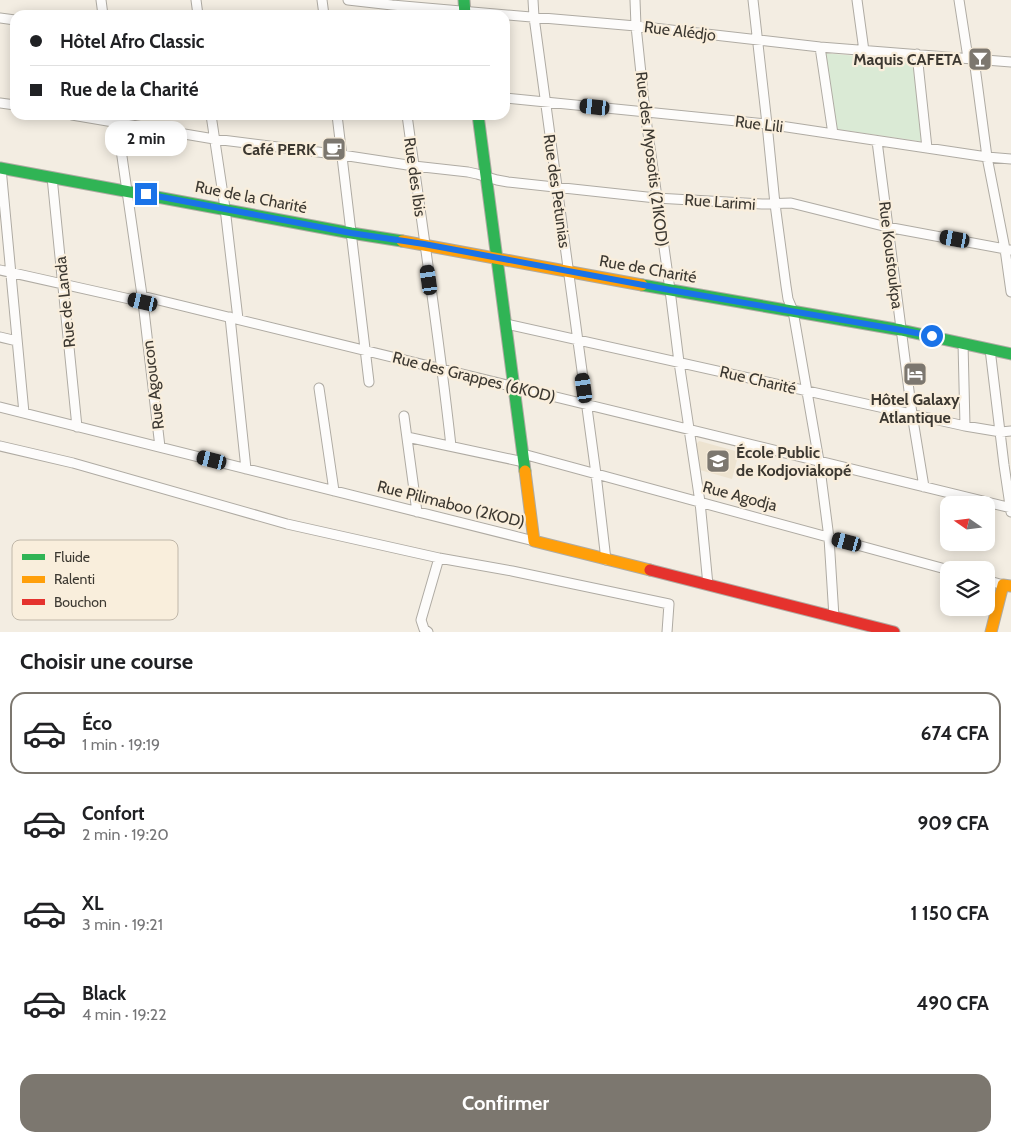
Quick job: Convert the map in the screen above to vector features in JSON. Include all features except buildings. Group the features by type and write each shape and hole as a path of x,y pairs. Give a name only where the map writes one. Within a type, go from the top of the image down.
{"street":[{"name":"Rue Alédjo","path":"348,0 465,9"},
{"name":"Rue des Petunias","path":"533,0 606,560"},
{"name":"Rue des Myosotis (21KOD)","path":"635,0 645,112 700,502 708,585"},
{"path":"753,0 775,204 788,299 793,311 819,461 829,538 834,617"},
{"path":"857,0 864,51"},
{"path":"960,0 987,157 1008,250 1011,292"},
{"name":"Rue Alédjo","path":"510,14 636,26 820,47 1011,62"},
{"path":"820,47 834,134"},
{"path":"917,54 927,148"},
{"name":"Rue Lili","path":"510,98 767,124 1011,159"},
{"name":"Rue Agoucon","path":"117,120 160,447"},
{"name":"Rue Larimi","path":"122,120 214,139 468,172 497,180 656,198 791,204 887,227 1008,250"},
{"path":"212,120 225,208 246,469"},
{"path":"337,120 369,382"},
{"name":"Rue des Ibis","path":"408,120 443,369 451,446"},
{"path":"479,120 534,542"},
{"name":"Rue Koustoukpa","path":"877,141 912,414 924,487"},
{"path":"0,168 24,414"},
{"name":"Rue de la Charité","path":"0,168 225,208 351,233 497,257"},
{"name":"Rue de Landa","path":"52,177 77,427"},
{"name":"Rue de Charité","path":"497,257 670,290 901,330 1011,354"},
{"name":"Rue des Grappes (6KOD)","path":"0,270 234,318 1011,508"},
{"name":"Rue Charité","path":"506,324 965,426 1000,432 1011,431"},
{"path":"0,337 17,341"},
{"path":"963,343 965,426"},
{"path":"990,349 1011,512"},
{"path":"319,388 334,491"},
{"name":"Rue Pilimaboo (2KOD)","path":"0,407 894,632"},
{"path":"404,416 417,512"},
{"name":"Rue Agodja","path":"407,437 523,458 596,474 940,568"},
{"path":"0,446 73,463 288,524 440,558 669,604 667,632"},
{"path":"428,632 424,629 421,620 440,558"},
{"path":"991,632 1007,585"}],"shaded area":[{"name":"École Public de Kodjoviakopé","path":"699,441 739,452 732,479 700,470 696,445"}],"green space":[{"path":"823,53 915,61 925,142 836,129"}],"traffic: fast":[{"path":"464,0 465,10"},
{"path":"479,120 525,471"},
{"path":"0,168 402,241"},
{"path":"642,285 901,330 1011,354"}],"traffic: slow":[{"path":"402,241 642,285"},
{"path":"525,471 534,541 650,570"},
{"path":"991,632 1003,585 1011,586"}],"traffic: jam":[{"path":"650,570 894,632"}],"place":[{"name":"Maquis CAFETA","path":"980,59"},
{"name":"Café PERK","path":"334,149"},
{"name":"Hôtel Galaxy Atlantique","path":"915,374"},
{"name":"École Public de Kodjoviakopé","path":"718,461"}],"route":[{"path":"146,194 351,233 424,244 932,336"}]}
